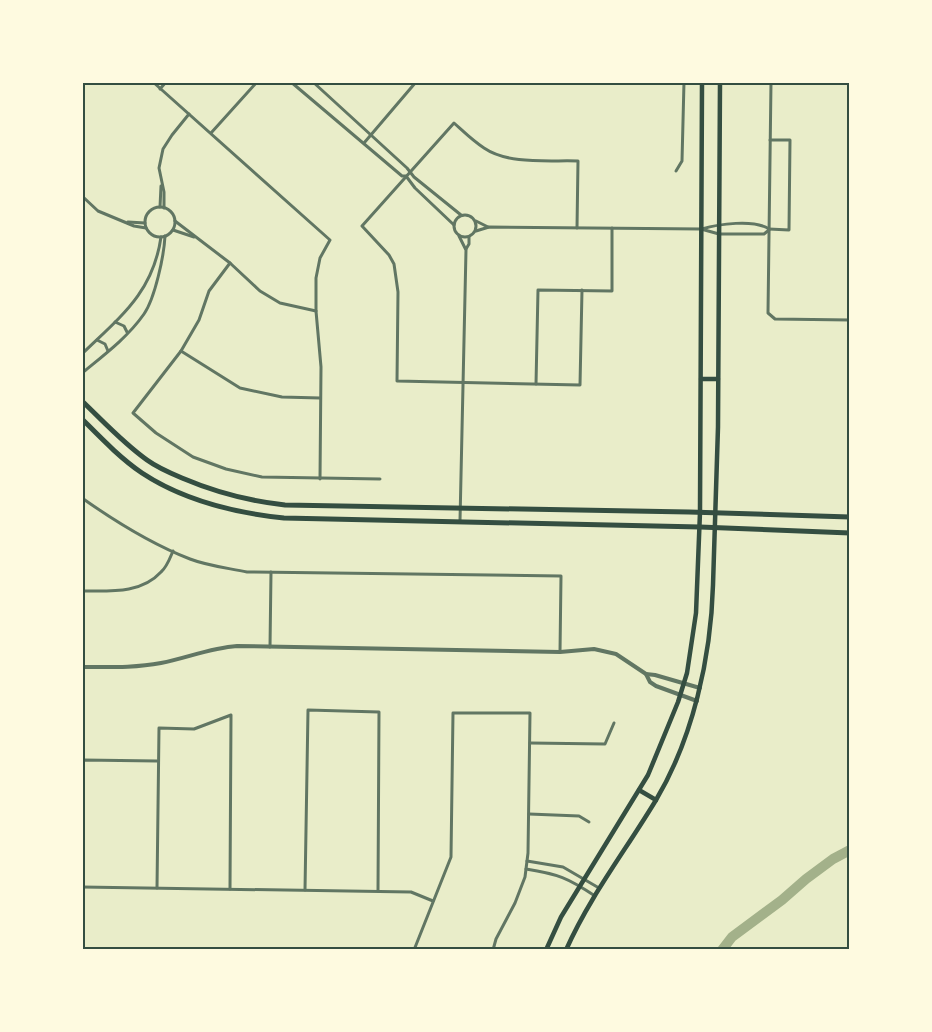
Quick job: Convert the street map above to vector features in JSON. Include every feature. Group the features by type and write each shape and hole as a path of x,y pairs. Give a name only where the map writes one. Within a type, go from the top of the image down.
{"main road":[{"path":"546,950 561,918 648,775 684,684 696,613 700,526 702,82"},
{"path":"566,950 583,916 666,781 697,701 700,688 713,610 718,379 720,82"},
{"path":"701,379 718,379"},
{"path":"82,401 148,461 163,470 206,488 259,502 285,505 700,512 850,517"},
{"path":"82,419 105,442 141,472 157,482 202,501 257,515 284,518 700,526 850,533"},
{"path":"638,790 656,800"}],"street":[{"path":"153,82 330,240 320,258 316,278 316,311 321,367 320,479"},
{"path":"160,89 166,82"},
{"path":"211,133 257,82"},
{"path":"291,82 402,176 406,176 415,188 454,225 466,250"},
{"path":"313,82 371,134 409,172 460,215 468,216 489,227"},
{"path":"364,143 416,82"},
{"path":"676,171 682,161 684,82"},
{"path":"770,82 768,313 775,319 850,320"},
{"path":"162,207 162,182 159,168 164,149 172,135 189,114"},
{"path":"577,228 578,161 517,159 499,156 483,148 454,123 362,226 394,264 398,292 397,381 580,385 582,290"},
{"path":"701,229 719,224 762,225 769,229 789,230 790,140 770,140"},
{"path":"82,196 98,211 122,221 145,225"},
{"path":"162,207 172,212 175,221 173,230 166,236 161,237 152,235 145,225 145,218 151,210 162,207"},
{"path":"454,225 454,222 460,215"},
{"path":"175,221 230,263 260,291 280,304 316,311"},
{"path":"476,221 476,231"},
{"path":"460,522 466,250 470,237 476,231 489,227 612,228 701,229 719,234 764,234 769,229"},
{"path":"536,384 538,290 612,291 612,228"},
{"path":"173,230 197,238"},
{"path":"82,373 108,352 144,313 156,283 166,236"},
{"path":"459,236 470,237"},
{"path":"82,354 136,301 149,279 156,261 161,237"},
{"path":"230,263 209,292 199,320 181,351 133,413 156,433 193,457 226,469 262,477 380,479"},
{"path":"115,322 124,326 127,332"},
{"path":"97,340 105,344 108,352"},
{"path":"181,351 240,388 282,397 320,398"},
{"path":"82,498 114,521 173,551 191,559 218,567 247,572 561,576 560,652"},
{"path":"82,591 121,591 137,588 151,581 163,571 173,551"},
{"path":"270,647 271,572"},
{"path":"82,667 126,667 159,663 216,648 270,647 560,652 594,649 616,654 646,674 700,688"},
{"path":"646,674 650,682 656,686 697,701"},
{"path":"305,890 308,710 379,712 378,892"},
{"path":"414,950 451,857 453,713 530,713 527,861 525,876 515,903 496,939 493,950"},
{"path":"156,888 159,728 194,729 231,715 230,889"},
{"path":"530,743 605,744 614,723"},
{"path":"82,788 83,760 157,761"},
{"path":"528,814 579,816 589,822"},
{"path":"527,861 563,867 600,888"},
{"path":"526,869 556,874 595,896"},
{"path":"82,887 411,892 432,901"}],"waterway":[{"path":"722,950 732,937 782,900 806,879 833,859 850,850"}]}
